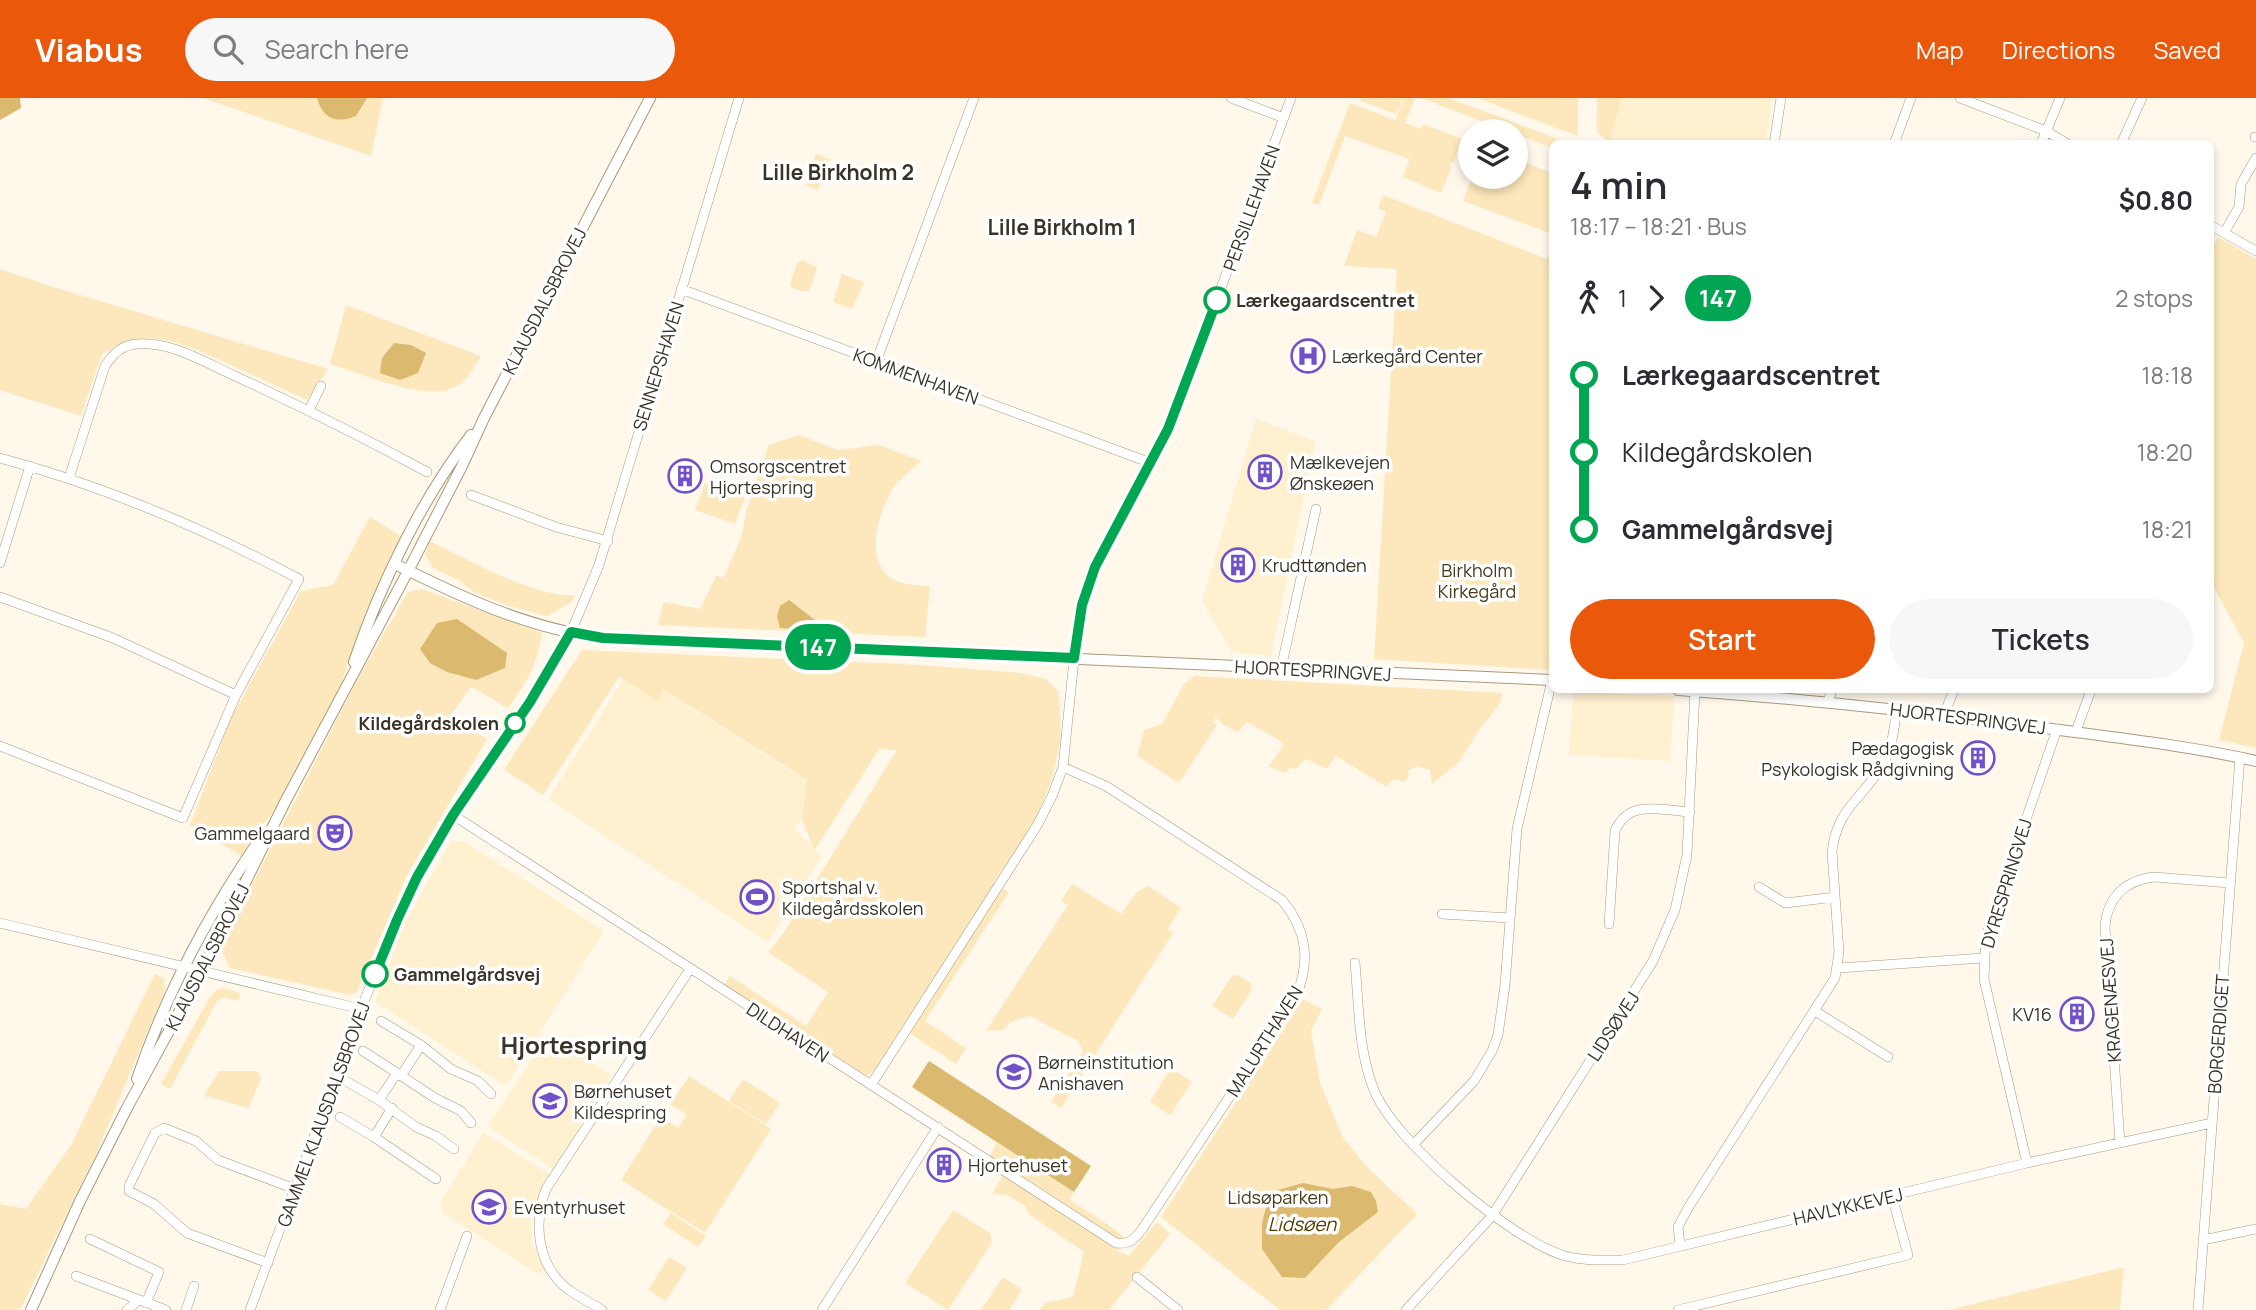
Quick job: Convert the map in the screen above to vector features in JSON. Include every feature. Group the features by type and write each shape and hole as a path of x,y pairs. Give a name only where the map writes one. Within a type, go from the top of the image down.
{"street":[{"name":"KLAUSDALSBROVEJ","path":"604,185 641,98"},
{"name":"KLAUSDALSBROVEJ","path":"33,1310 80,1201 127,1108 201,972 284,804 408,571 650,98"},
{"name":"SENNEPSHAVEN","path":"571,632 608,541 739,98"},
{"path":"876,362 974,98"},
{"path":"1231,98 1284,118"},
{"name":"PERSILLEHAVEN","path":"1074,658 1085,596 1104,545 1152,463 1180,402 1292,98"},
{"path":"1775,140 1781,98"},
{"path":"1895,140 1911,98"},
{"path":"1960,98 2046,131 2061,140"},
{"path":"2043,140 2060,98"},
{"path":"2123,140 2142,98"},
{"path":"2224,233 2239,207 2241,184 2256,158"},
{"path":"2214,227 2256,251"},
{"name":"KOMMENHAVEN","path":"681,289 1152,463"},
{"path":"69,478 105,366 116,350 132,345 163,345 309,410 427,472"},
{"path":"309,410 321,386"},
{"name":"KLAUSDALSBROVEJ","path":"346,685 367,624 395,564 445,469 484,418"},
{"path":"0,458 129,498 299,579 236,695 183,818 0,746"},
{"path":"0,563 30,466"},
{"path":"471,495 556,527 608,541"},
{"path":"1281,669 1316,509"},
{"name":"HJORTESPRINGVEJ","path":"395,564 489,608 545,627 603,638 1549,680"},
{"path":"0,597 113,638 236,695"},
{"name":"GAMMEL KLAUSDALSBROVEJ","path":"250,1310 361,1009 417,877 453,815 530,702 571,632"},
{"path":"871,1085 1048,805 1063,767 1074,658"},
{"path":"1413,1145 1474,1081 1492,1051 1501,1017 1517,829 1549,693"},
{"name":"LIDSØVEJ","path":"1406,1310 1492,1216 1653,961 1675,910 1687,855 1695,693"},
{"name":"HJORTESPRINGVEJ","path":"1731,693 1897,708 2076,731 2256,761"},
{"path":"1828,701 1831,693"},
{"path":"1944,714 1953,693"},
{"path":"2076,731 2090,693"},
{"path":"1681,1245 1678,1227 1688,1208 1831,987 1839,968 1832,852 1837,827 1850,805 1877,776 1886,760 1897,708"},
{"name":"DYRESPRINGVEJ","path":"2027,1163 1984,979 1983,958 1986,936 2057,729"},
{"name":"BORGERDIGET","path":"2197,1310 2240,757"},
{"name":"MALURTHAVEN","path":"1063,767 1106,786 1282,900 1299,925 1306,953 1302,983 1296,996 1143,1228 1133,1240 1125,1244"},
{"name":"KLAUSDALSBROVEJ","path":"127,1108 146,1053 183,967 238,871 284,804"},
{"path":"1609,924 1615,831 1618,822 1624,815 1642,808 1690,812"},
{"name":"DILDHAVEN","path":"453,815 1116,1243 1125,1244"},
{"name":"KRAGENÆSVEJ","path":"2120,1143 2105,927 2109,905 2123,887 2143,878 2230,883"},
{"path":"1759,887 1785,902 1835,897"},
{"path":"1441,914 1510,918"},
{"path":"0,923 361,1009"},
{"path":"1839,968 1983,958"},
{"name":"HAVLYKKEVEJ","path":"1355,963 1368,1073 1384,1109 1413,1145 1492,1216 1545,1248 1565,1256 1595,1261 1623,1260 2027,1163 2212,1123"},
{"path":"602,1310 568,1289 556,1277 540,1243 539,1206 546,1189 690,969"},
{"path":"1815,1011 1888,1057"},
{"path":"381,1021 421,1045 451,1069 478,1082 491,1094"},
{"path":"379,1100 421,1045"},
{"path":"363,1051 435,1098 461,1111 471,1123"},
{"path":"337,1076 454,1149"},
{"path":"374,1137 392,1108"},
{"path":"340,1116 436,1179"},
{"path":"821,1310 938,1127"},
{"path":"268,1263 187,1233 154,1205 132,1195 129,1186 155,1133 164,1128 197,1141 218,1160 295,1189"},
{"path":"1678,1310 1908,1255 1892,1196"},
{"path":"2203,1240 2256,1229"},
{"path":"440,1310 467,1236"},
{"path":"90,1239 159,1272 143,1301 127,1310"},
{"path":"76,1276 166,1310"},
{"path":"1137,1277 1175,1309"},
{"path":"186,1310 194,1286"}],"shaded area":[{"path":"1622,98 1772,98 1766,140 1609,140"},
{"path":"1256,419 1315,441 1271,656 1232,652 1202,601"},
{"path":"623,680 661,688 817,788 795,830 822,856 768,942 548,799"},
{"path":"1573,693 1674,696 1670,761 1569,755"},
{"path":"451,841 465,842 604,931 506,1086 375,1002 406,920"},
{"name":"Børnehuset Kildespring","path":"550,1033 611,1076 554,1169 487,1126"},
{"name":"Eventyrhuset","path":"484,1132 550,1175 530,1218 532,1244 548,1273 535,1272 443,1213 441,1201"}],"green space":[{"path":"203,98 383,98 371,156"},
{"path":"1361,98 1403,98 1396,114 1360,101"},
{"path":"1404,98 1415,98 1405,123 1421,129 1423,124 1458,137 1458,150 1454,162 1450,164 1451,169 1441,193 1403,177 1413,150 1409,159 1345,136 1319,205 1312,203 1350,103 1395,120"},
{"path":"1421,98 1449,98 1505,119 1476,119"},
{"path":"1477,98 1578,98 1578,136"},
{"path":"1597,98 1622,98 1610,140 1597,132"},
{"path":"1528,128 1560,140 1549,140 1549,147 1528,139"},
{"path":"816,154 830,159 818,190 805,185"},
{"path":"1528,164 1549,172 1549,233 1463,201 1468,189 1528,189"},
{"name":"Birkholm Kirkegård","path":"1383,195 1547,259 1549,253 1548,670 1374,659 1397,269 1344,266 1357,230 1376,237 1386,212 1378,208"},
{"path":"2218,237 2256,259 2256,748 2219,740 2244,643 2214,587 2214,244"},
{"path":"803,260 817,268 810,290 805,292 793,288 790,284 797,263"},
{"path":"0,269 328,369 307,400 175,342 152,338 127,341 102,354 81,416 0,390"},
{"path":"842,274 864,282 852,309 833,302"},
{"path":"346,305 481,356 461,383 444,391 394,385 330,364"},
{"path":"799,435 838,450 879,445 921,461 896,484 887,499 878,525 876,551 879,563 886,573 897,581 930,587 925,637 658,625 663,602 700,609 716,576 724,577 742,535 746,511 769,445"},
{"path":"705,483 745,497 735,524 695,510"},
{"path":"370,517 402,537 364,620 340,687 277,807 250,841 242,856 190,825 231,718 301,591 333,585"},
{"path":"430,541 521,584 559,594 575,595 572,602 547,616 505,605 474,592 458,580 433,568 425,554"},
{"path":"422,589 542,633 530,673 508,708 471,687 449,717 487,739 406,877 357,992 350,995 230,968 220,947 358,678 408,592"},
{"path":"582,650 920,665 1021,673 1046,679 1059,692 1061,738 1052,779 1034,824 993,883 1009,892 925,1021 966,1048 956,1064 902,1028 875,1070 867,1076 724,985 730,976 806,1026 828,992 768,952 783,934 897,750 879,749 814,851 802,819 807,780 663,689 658,701 619,677 543,795 504,770"},
{"path":"1195,676 1502,693 1501,702 1459,762 1432,784 1430,770 1417,766 1408,771 1409,777 1403,782 1394,779 1387,787 1336,756 1327,769 1306,759 1296,769 1291,768 1285,773 1269,766 1284,745 1279,740 1247,722 1238,732 1222,724 1215,716 1214,723 1217,725 1179,783 1137,756 1144,730 1162,724 1184,684"},
{"path":"1072,884 1121,914 1137,892 1148,886 1181,908 1168,929 1173,933 1061,1108 1051,1102 1083,1051 1078,1041 1030,1016 1012,1021 1003,1030 986,1031 1068,905 1061,901"},
{"path":"155,974 164,978 165,990 97,1152 20,1310 0,1310 0,1204 26,1209 71,1145"},
{"path":"1237,975 1251,983 1252,989 1233,1019 1212,1006 1232,976"},
{"path":"224,988 240,993 238,1001 224,997 217,1001 170,1089 161,1084 209,999 216,990"},
{"name":"Lidsøparken","path":"1303,999 1322,1009 1311,1031 1320,1083 1343,1138 1367,1167 1417,1214 1325,1310 1280,1310 1161,1217"},
{"path":"1171,1068 1192,1082 1170,1115 1150,1102"},
{"path":"219,1071 257,1071 261,1078 249,1108 204,1096"},
{"path":"689,1076 771,1129 705,1233 621,1180 661,1117 678,1128 687,1114 670,1105"},
{"path":"743,1079 780,1103 766,1124 729,1101"},
{"path":"997,1143 1074,1192 1069,1199 1126,1239 1117,1250 1129,1256 1157,1222 1170,1234 1109,1310 1040,1310 1045,1303 1073,1297 1084,1252 1030,1215 1024,1205 1007,1195 992,1194 1002,1177 985,1165"},
{"path":"953,1210 990,1233 992,1242 948,1310 905,1283"},
{"path":"671,1213 706,1236 698,1247 663,1224"},
{"path":"669,1257 687,1268 666,1301 648,1290"},
{"path":"2124,1267 2120,1310 1949,1310"},
{"path":"1003,1277 1022,1290 1009,1310 981,1310"}],"water":[{"path":"0,98 20,98 21,108 0,120"},
{"path":"317,98 367,98 356,116 342,120 327,115"},
{"path":"394,343 411,345 426,353 418,373 400,380 380,373 382,358"},
{"path":"789,600 815,620 815,630 780,628 777,616 780,606"},
{"path":"457,619 507,653 505,668 476,680 447,672 430,663 420,649 437,623"},
{"path":"929,1061 1091,1166 1074,1192 912,1087"},
{"name":"Lidsøen","path":"1303,1183 1333,1189 1352,1186 1371,1192 1378,1212 1339,1242 1305,1278 1282,1277 1262,1249 1262,1223 1267,1204 1278,1190"}],"bus line":[{"name":"147","path":"375,974 417,877 453,815 530,702 571,632 603,638 1074,658 1082,605 1095,567 1104,545 1152,463 1168,429 1217,300"}],"place":[{"name":"Lærkegaardscentret","path":"1217,300"},
{"name":"Lærkegård Center","path":"1308,356"},
{"name":"Mælkevejen Ønskeøen","path":"1265,472"},
{"name":"Omsorgscentret Hjortespring","path":"685,476"},
{"name":"Krudttønden","path":"1238,565"},
{"name":"Kildegårdskolen","path":"515,723"},
{"name":"Pædagogisk Psykologisk Rådgivning","path":"1978,758"},
{"name":"Gammelgaard","path":"335,833"},
{"name":"Sportshal v. Kildegårdsskolen","path":"757,897"},
{"name":"Gammelgårdsvej","path":"375,974"},
{"name":"KV16","path":"2077,1014"},
{"name":"Børneinstitution Anishaven","path":"1014,1072"},
{"name":"Børnehuset Kildespring","path":"550,1101"},
{"name":"Hjortehuset","path":"944,1165"},
{"name":"Eventyrhuset","path":"489,1207"}],"district":[{"name":"Lille Birkholm 2","path":"838,172"},
{"name":"Lille Birkholm 1","path":"1062,227"},
{"name":"Hjortespring","path":"574,1044"}]}
